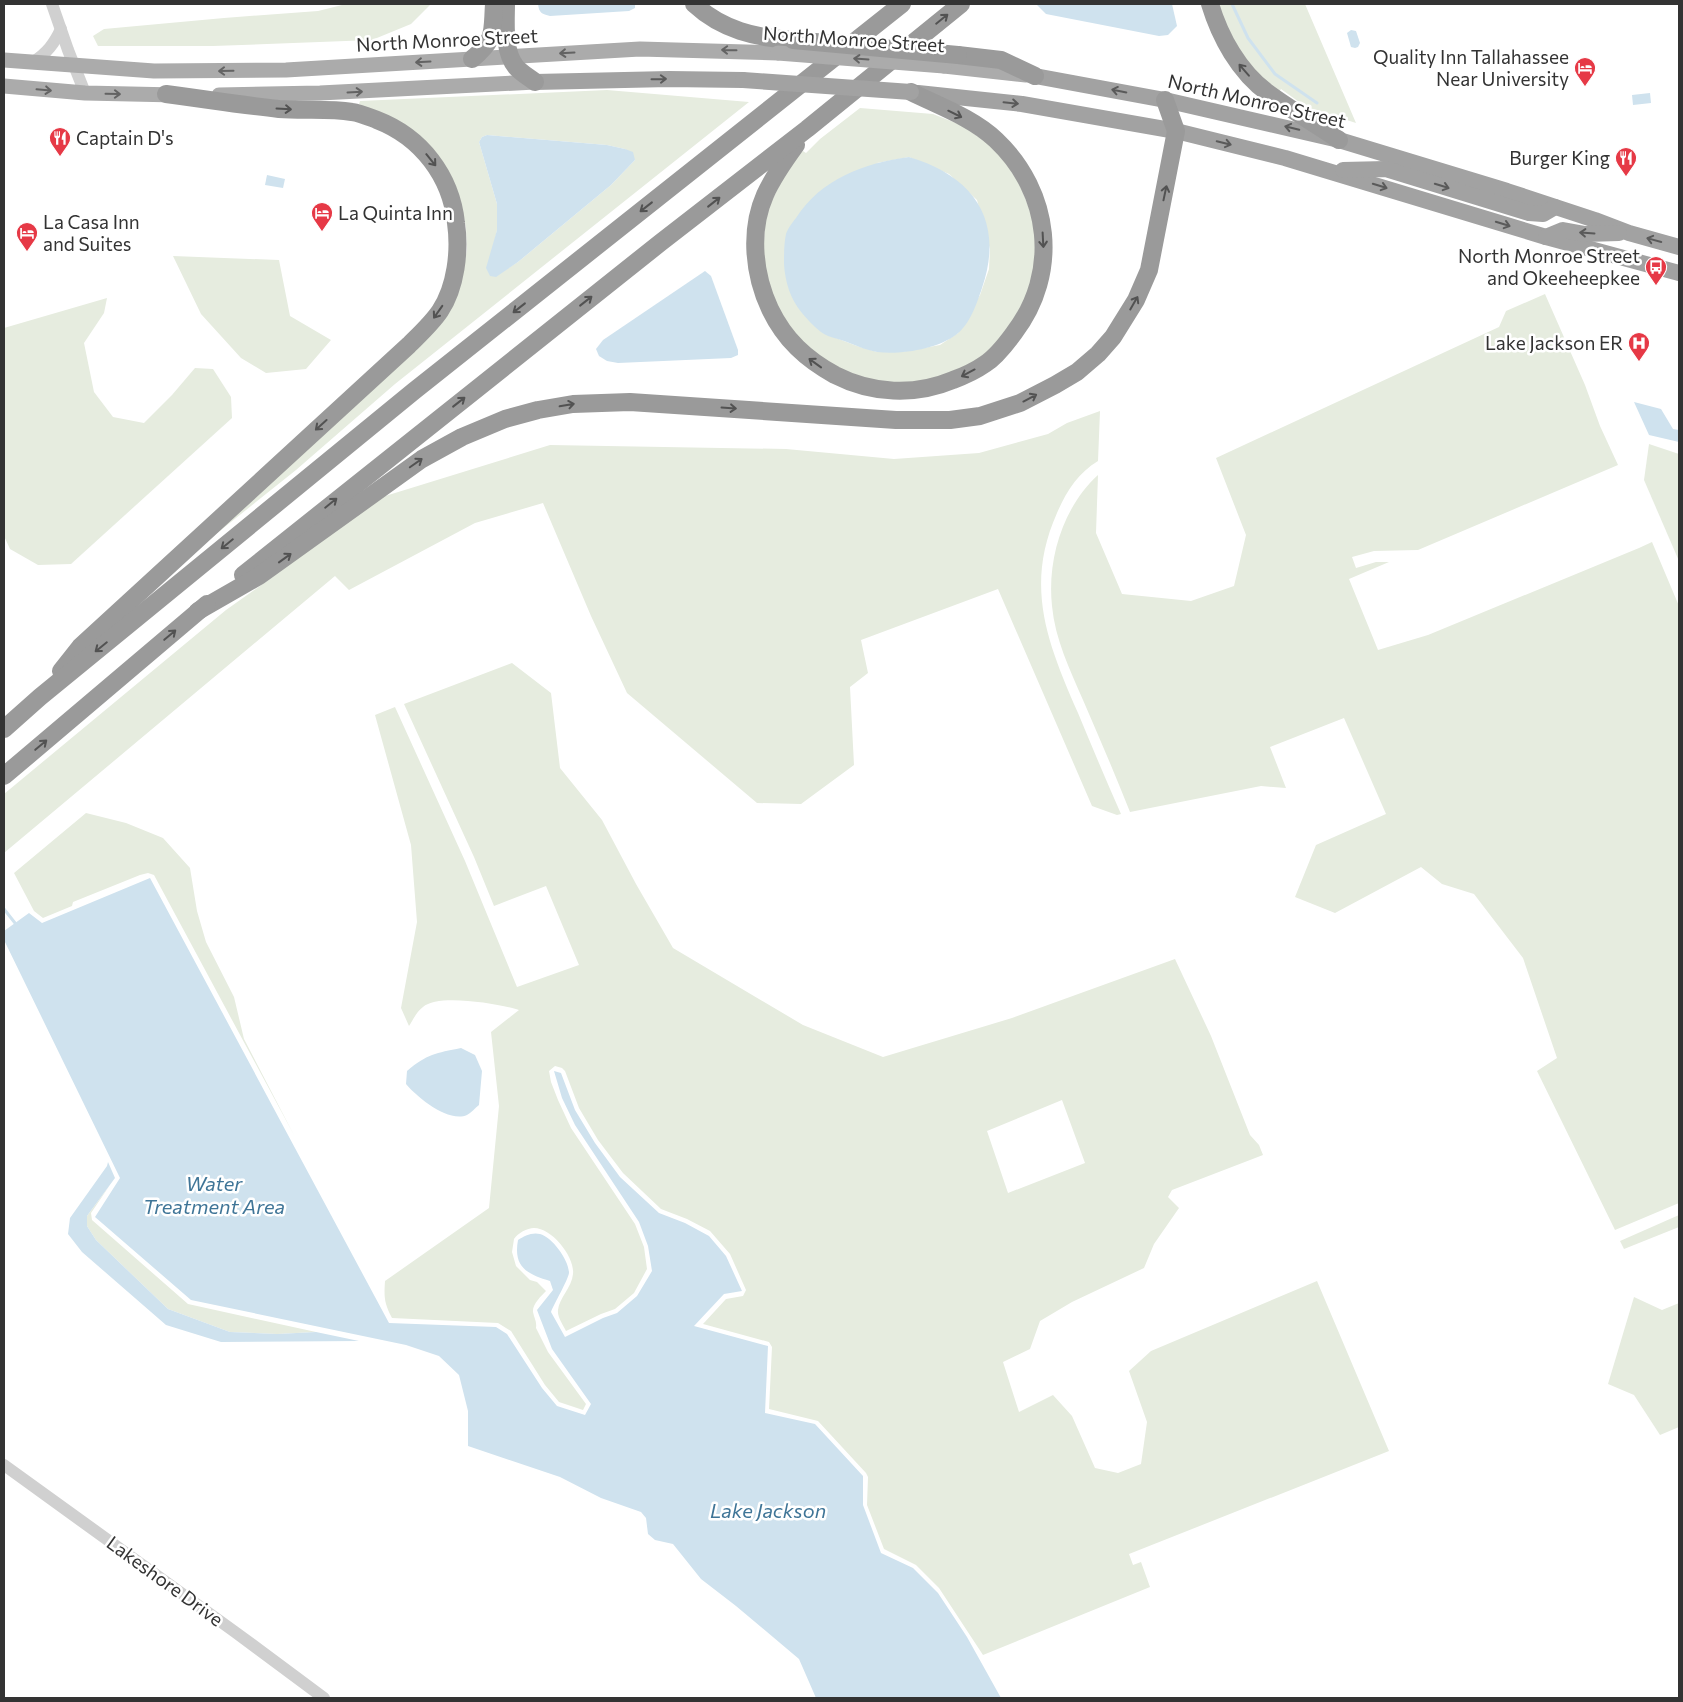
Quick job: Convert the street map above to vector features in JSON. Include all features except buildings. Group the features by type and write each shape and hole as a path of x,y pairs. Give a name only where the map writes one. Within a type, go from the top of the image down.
{"highway":[{"path":"472,59 485,48 491,39 494,4"},
{"path":"506,4 510,57 516,67 535,82 659,79 742,80 911,92 1022,104 1176,131 1326,170 1546,237 1679,273"},
{"path":"694,4 716,20 744,33 764,38 951,60 1000,60 1035,76"},
{"path":"753,122 769,97 883,4"},
{"path":"4,729 40,697 414,391 902,4"},
{"path":"4,776 198,611 333,502 807,129 961,4"},
{"path":"1210,4 1224,40 1239,63 1255,82 1267,93 1340,140"},
{"name":"North Monroe Street","path":"1035,76 1165,100 1340,140 1595,220 1629,233 1679,247"},
{"path":"807,129 783,162 764,195 756,227 755,249 758,273 765,298 777,324 795,346 815,365 847,381 874,390 906,391 936,388 986,364 1025,319 1038,289 1044,256 1042,223 1032,190 1017,163 995,139 967,120 911,92"},
{"path":"40,697 80,647 409,344 441,310 453,277 458,233 456,216 448,190 437,168 422,149 412,140 387,124 353,112 280,109 166,94"},
{"path":"198,611 259,576 422,459 462,437 505,419 538,410 573,404 630,402 896,420 950,420 980,416 1020,404 1077,372 1098,354 1113,337 1136,300 1149,270 1176,131 1165,100"},
{"path":"1326,170 1386,169 1529,213 1543,214 1555,208"},
{"path":"1546,237 1563,230 1585,234 1629,233"}],"main road":[{"name":"North Monroe Street","path":"4,60 154,71 286,70 640,49 951,60"},
{"path":"4,86 85,93 228,96 535,82"}],"street":[{"path":"52,4 85,93"},
{"path":"33,62 48,51 61,29"},
{"name":"Lakeshore Drive","path":"4,1466 324,1698"}],"shaded area":[{"path":"346,4 431,4 411,24 372,40 213,46 98,46 93,36 104,29 318,11"},
{"path":"1214,4 1305,4 1356,123 1306,107 1281,89 1279,92 1252,73"},
{"path":"607,90 749,102 395,384 296,470 186,558 381,376 463,272 467,250 466,227 460,199 454,183 371,111 359,104 360,101","holes":["487,135 607,145 625,149 635,160 611,185 518,262 496,276 493,249 497,230 497,204 479,142 482,137"]},
{"path":"860,108 933,114 961,125 989,144 1017,177 1035,224 1036,257 1027,298 999,342 971,365 925,382 880,384 824,364 784,324 763,272 765,215 791,162 803,151 806,153 820,139","holes":["909,157 949,174 977,200 990,249 989,269 980,295 958,333 940,345 901,352 877,352 823,333 877,163"]},
{"path":"173,256 279,260 290,316 331,340 306,369 266,373 241,358 201,314"},
{"path":"1545,294 1618,465 1418,550 1374,551 1352,557 1356,568 1376,562 1389,562 1349,579 1378,650 1428,635 1652,542 1679,606 1679,1203 1615,1230 1537,1071 1557,1058 1523,958 1474,894 1442,884 1421,867 1335,913 1295,897 1316,845 1386,814 1344,718 1270,747 1286,788 1261,786 1130,812 1064,654 1056,630 1052,606 1052,570 1060,535 1075,502 1098,475 1096,533 1122,594 1191,601 1234,586 1246,535 1216,458 1499,327 1506,311"},
{"path":"107,298 104,313 84,343 94,392 113,417 144,423 195,368 213,369 231,397 232,418 71,564 38,565 10,549 4,536 4,328"},
{"path":"1100,411 1098,461 1084,471 1073,484 1057,513 1047,540 1042,566 1041,591 1049,639 1057,663 1121,814 1117,815 1092,806 998,589 861,640 868,673 850,687 854,765 801,804 757,803 627,693 591,616 543,503 475,523 349,590 335,576 4,853 4,794 226,610 338,527 382,497 550,445 786,449 894,459 979,453 1048,434 1067,423"},
{"path":"1649,444 1679,454 1679,561 1644,480"},
{"path":"512,663 551,693 560,768 602,820 673,948 803,1025 883,1057 1012,1018 1175,959 1211,1036 1250,1135 1259,1145 1263,1155 1172,1190 1168,1197 1179,1208 1154,1244 1144,1268 1072,1302 1040,1321 1030,1349 1003,1362 1019,1412 1053,1395 1072,1416 1095,1468 1118,1473 1141,1464 1147,1422 1129,1371 1151,1351 1317,1281 1389,1451 1129,1554 1133,1565 1141,1562 1150,1587 983,1655 939,1588 916,1565 884,1549 867,1505 868,1477 866,1473 818,1421 769,1409 772,1347 769,1342 703,1324 726,1299 743,1296 746,1290 730,1254 710,1231 687,1219 661,1209 623,1173 598,1140 579,1108 565,1071 555,1066 549,1071 558,1100 571,1128 635,1224 644,1247 647,1269 634,1293 615,1309 566,1331 558,1313 559,1306 573,1274 573,1267 566,1252 555,1238 541,1229 528,1229 514,1239 512,1252 516,1266 530,1280 537,1282 546,1291 533,1309 536,1328 548,1352 586,1404 583,1410 559,1402 545,1385 511,1331 498,1323 392,1318 385,1300 385,1281 489,1208 499,1106 491,1032 519,1010 469,1001 442,1001 423,1007 409,1026 401,1008 417,922 411,845 375,715 395,707 465,861 517,987 579,965 546,886 494,906 474,857 404,704","holes":["1062,1100 1085,1163 1008,1193 987,1131"]},
{"path":"86,813 126,823 163,838 190,868 197,911 206,942 234,997 244,1039 295,1137 154,875 148,873 140,875 73,902 72,906 43,918 34,911 14,873"},
{"path":"110,1185 91,1213 92,1220 188,1304 316,1332 277,1334 230,1332 168,1309 96,1240 87,1226 87,1216"},
{"path":"1679,1215 1679,1227 1624,1249 1620,1241"},
{"path":"1634,1297 1662,1310 1679,1303 1679,1427 1660,1435 1634,1395 1608,1384"}],"water":[{"path":"538,4 635,4 635,8 629,11 550,16 541,13"},
{"path":"1036,4 1172,4 1177,26 1168,35 1159,36 1046,14"},
{"path":"1351,30 1356,31 1360,43 1355,48 1351,47 1347,33"},
{"path":"1650,93 1651,103 1633,105 1632,95"},
{"path":"487,135 607,145 633,152 635,160 611,185 518,262 496,277 490,276 486,268 497,230 497,204 479,142 482,137"},
{"path":"909,157 932,165 951,176 967,189 979,205 986,222 989,242 988,264 978,300 966,325 957,334 940,344 919,350 897,353 877,352 826,335 815,327 798,308 791,296 786,277 784,264 785,237 789,227 806,204 831,183 860,169"},
{"path":"267,175 285,179 283,188 265,185"},
{"path":"705,271 711,276 738,350 738,355 731,358 618,363 607,361 599,356 596,349 603,340"},
{"path":"1634,402 1661,409 1673,429 1679,430 1679,442 1649,435"},
{"path":"150,878 389,1323 496,1327 507,1334 542,1388 557,1406 585,1415 591,1404 552,1349 537,1310 553,1290 550,1281 528,1272 520,1263 517,1249 518,1240 531,1234 545,1236 554,1244 566,1262 569,1273 551,1312 565,1337 617,1313 637,1296 652,1271 648,1246 639,1222 575,1125 562,1098 554,1071 561,1073 575,1110 595,1143 620,1177 659,1213 685,1223 709,1236 726,1256 742,1291 724,1294 694,1326 768,1346 765,1413 815,1424 863,1476 863,1505 881,1553 913,1568 938,1593 967,1637 1001,1698 816,1698 799,1659 701,1579 673,1544 655,1540 648,1534 646,1518 641,1512 601,1498 560,1477 468,1446 468,1411 459,1375 439,1356 406,1345 191,1300 95,1217 120,1178 4,940 4,931 29,913 42,923"},
{"path":"461,1048 475,1055 482,1071 479,1105 467,1115 459,1116 442,1112 425,1102 406,1084 407,1071 420,1061 438,1053"},
{"path":"108,1162 115,1178 87,1216 87,1226 96,1240 168,1309 230,1332 277,1334 316,1332 359,1341 221,1342 166,1325 82,1252 68,1234 70,1218"}],"waterway":[{"path":"1232,4 1248,38 1275,74 1317,103"},
{"path":"4,909 15,923"}],"place":[{"name":"Quality Inn Tallahassee Near University","path":"1585,87"},
{"name":"Captain D's","path":"60,157"},
{"name":"Burger King","path":"1626,177"},
{"name":"La Quinta Inn","path":"322,232"},
{"name":"La Casa Inn and Suites","path":"27,252"},
{"name":"North Monroe Street and Okeeheepkee","path":"1656,286"},
{"name":"Lake Jackson ER","path":"1639,362"}],"water label":[{"name":"Water Treatment Area","path":"214,1196"},
{"name":"Lake Jackson","path":"768,1511"}]}
